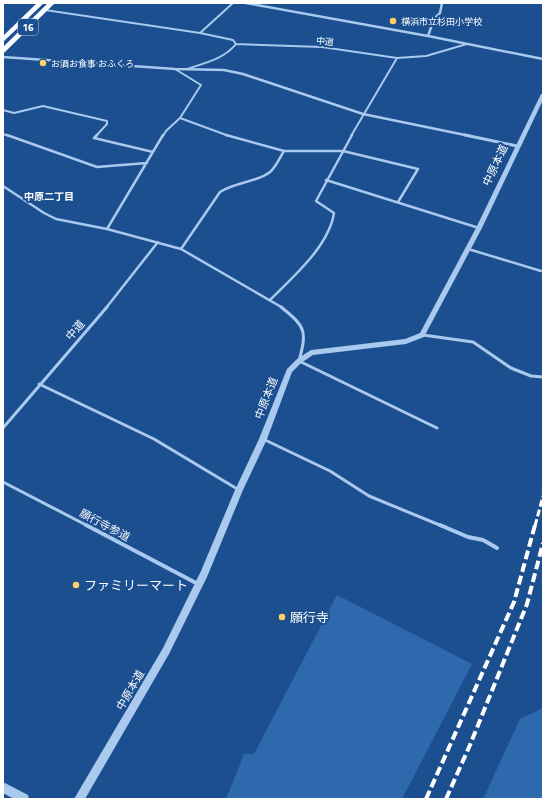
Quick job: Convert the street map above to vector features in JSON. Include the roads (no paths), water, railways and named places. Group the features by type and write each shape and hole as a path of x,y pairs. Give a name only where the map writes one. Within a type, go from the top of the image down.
{"highway":[{"name":"16","path":"3,40 41,3"},
{"name":"16","path":"3,51 52,3"}],"street":[{"path":"246,3 428,36 543,59"},
{"path":"428,36 434,19 440,12 442,3"},
{"path":"3,57 237,72 363,114 517,146"},
{"name":"中原本道","path":"79,799 166,651 198,584 263,439 289,371 299,361 311,353 406,341 422,334 479,228 517,146 543,95"},
{"path":"3,787 24,799"}],"lane":[{"path":"200,33 233,3"},
{"path":"45,10 200,33 234,40 236,42 233,50 224,56 186,69"},
{"name":"中道","path":"236,44 322,47 397,58 426,56 467,44"},
{"path":"270,300 308,262 333,222 334,213 316,201 363,114 397,58"},
{"path":"107,229 166,131 180,118 201,85 175,69"},
{"path":"3,110 14,113 43,106 107,121 107,124 94,138 154,152"},
{"path":"180,118 236,139 284,151 343,151 418,170 398,202"},
{"path":"3,134 97,167 147,163"},
{"path":"182,249 220,192 229,186 260,177 270,172 284,151"},
{"path":"326,180 479,228"},
{"path":"3,186 44,214 56,219 107,229 182,249 221,273 270,300 297,320 304,333 299,361 437,428"},
{"name":"中道","path":"3,428 39,384 114,300 158,242"},
{"path":"468,248 541,271"},
{"path":"422,334 472,342 511,368 531,376 543,377"},
{"path":"39,384 127,428 154,439 239,490"},
{"path":"263,439 330,471 369,496 468,537 483,540 497,548"},
{"name":"願行寺参道","path":"3,482 198,584"}],"railway":[{"path":"535,526 543,496"},
{"path":"426,799 514,602 535,525"},
{"path":"446,799 470,745 527,604 543,543"}],"place":[{"name":"横浜市立杉田小学校","path":"393,21"},
{"name":"お酒お食事 おふくろ","path":"43,63"},
{"name":"ファミリーマート","path":"76,585"},
{"name":"願行寺","path":"282,617"}],"district":[{"name":"中原二丁目","path":"49,196"}]}
